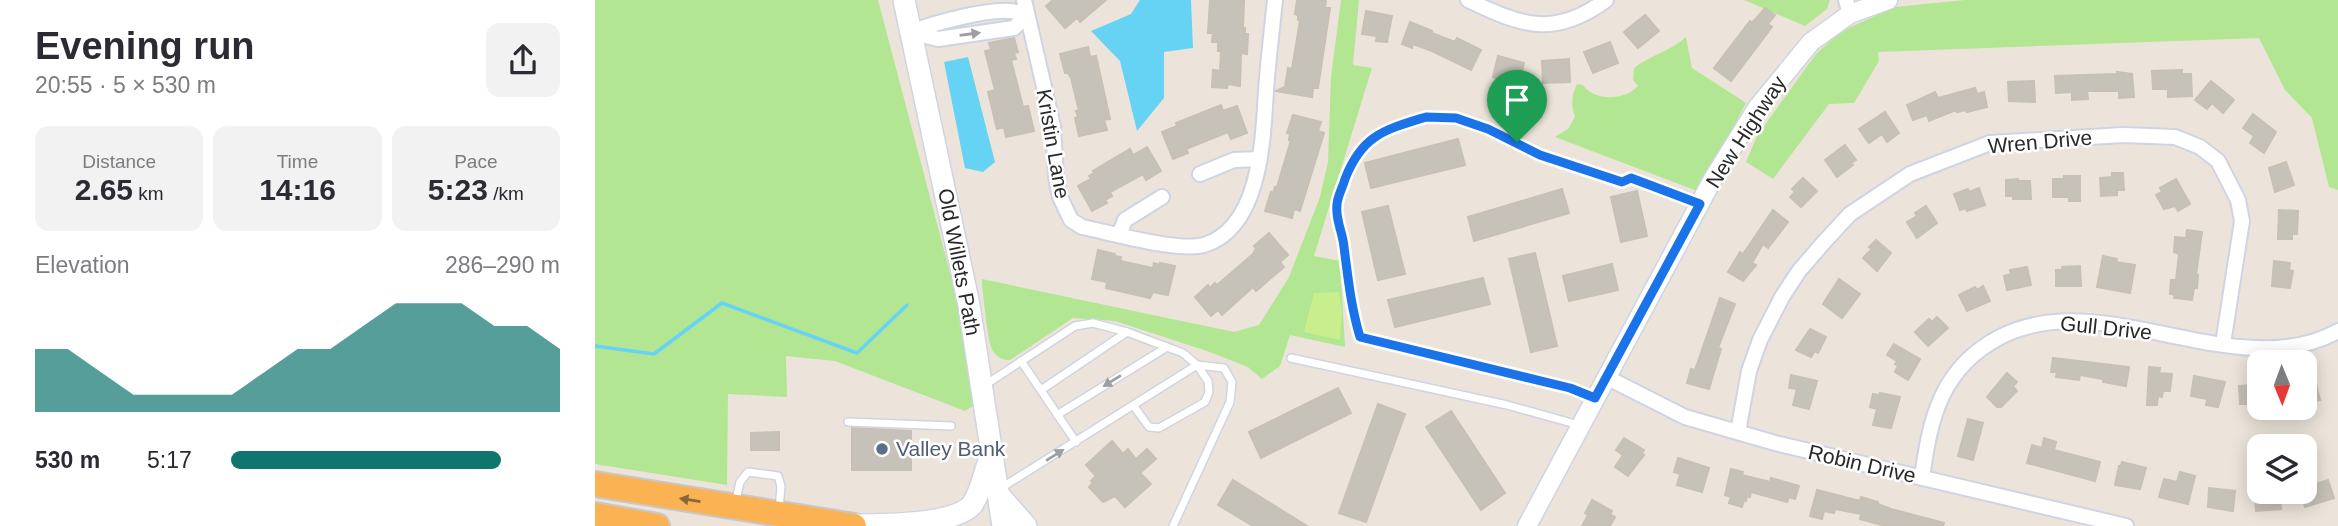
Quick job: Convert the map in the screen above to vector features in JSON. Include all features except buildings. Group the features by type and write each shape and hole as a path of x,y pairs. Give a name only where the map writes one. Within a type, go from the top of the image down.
{"highway":[{"path":"595,484 850,525"},
{"path":"595,515 657,526"}],"main road":[{"name":"Old Willets Path","path":"904,0 969,305 1003,526"},
{"path":"850,525 946,524 967,512 973,503 992,453"},
{"path":"997,492 1026,526"}],"street":[{"name":"Kristin Lane","path":"1025,7 1053,126 1056,177 1065,211 1071,220 1083,228 1176,246 1202,246 1216,240 1237,220 1248,201 1260,159 1275,0"},
{"path":"1468,0 1496,14 1525,23 1558,24 1585,16 1606,0"},
{"name":"New Highway","path":"1527,526 1700,204 1757,108 1811,42 1848,7 1888,0"},
{"path":"910,32 938,39 1014,28 1025,7"},
{"name":"Wren Drive","path":"1738,432 1749,370 1760,340 1799,271 1825,241 1850,214 1910,174 1990,143 2123,135 2175,137 2200,147 2218,161 2238,200 2242,221 2223,344"},
{"path":"1199,174 1234,160 1260,159"},
{"path":"1119,235 1125,220 1162,197"},
{"name":"Gull Drive","path":"1922,478 1929,430 1935,408 1947,386 1985,345 2037,323 2064,321 2223,344 2280,347 2301,345 2338,331"},
{"name":"Robin Drive","path":"1607,377 1685,417 1775,443 2126,526"}],"lane":[{"path":"1595,398 1570,388 1360,337 1351,308 1336,204 1349,171 1363,146 1385,130 1426,117 1456,118 1488,129 1540,155 1571,166 1622,182 1631,178 1700,204"},
{"path":"981,388 1075,326 1093,323 1127,332 1183,353 1197,365 1208,381 1209,391 1205,402 1159,428 1149,427 1133,405"},
{"path":"1041,390 1127,332"},
{"path":"1057,415 1167,347"},
{"path":"1291,358 1507,405 1579,425"},
{"path":"1021,361 1076,442"},
{"path":"997,492 1197,365 1224,368 1232,382 1230,402 1173,526"},
{"path":"848,422 951,426"},
{"path":"734,507 740,482 748,472 778,476 781,486 779,514"}],"green space":[{"path":"595,0 878,0 950,273 964,306 976,404 965,411 835,361 786,356 787,397 728,394 727,485 595,464"},
{"path":"1341,0 1359,0 1353,65 1372,68 1314,256 1340,261 1345,347 1290,335 1280,366 1262,379 1248,367 1115,321 1073,318 1010,360 997,356 989,340 982,279 1234,332 1259,325 1289,277 1320,197 1328,162 1331,77"},
{"path":"1744,0 1830,0 1827,9 1805,26"},
{"path":"1965,0 2338,0 2338,190 2329,187 2312,118 2285,90 2259,38 1878,52 1879,61 1854,103 1829,104 1773,179 1746,162 1757,136 1816,54 1840,32 1895,7"},
{"path":"1686,37 1692,68 1746,103 1700,192 1555,137 1568,129 1575,117 1572,100 1577,84 1595,94 1610,97 1633,91 1638,86 1633,80 1634,68"},
{"path":"1339,292 1342,313 1340,340 1304,332 1314,293"}],"water":[{"path":"1140,0 1191,0 1193,48 1164,52 1164,98 1137,131 1120,61 1091,31 1131,14"},
{"path":"968,57 995,162 983,172 965,168 944,62"}],"waterway":[{"path":"595,346 654,354 722,303 857,353 907,305"}],"place":[{"name":"Valley Bank","path":"882,449"}],"route":[{"path":"1426,117 1456,118 1517,142 1540,155 1571,166 1622,182 1631,178 1700,204 1595,398 1570,388 1360,337 1351,308 1336,204 1349,171 1363,146 1385,130 1426,117"}]}
